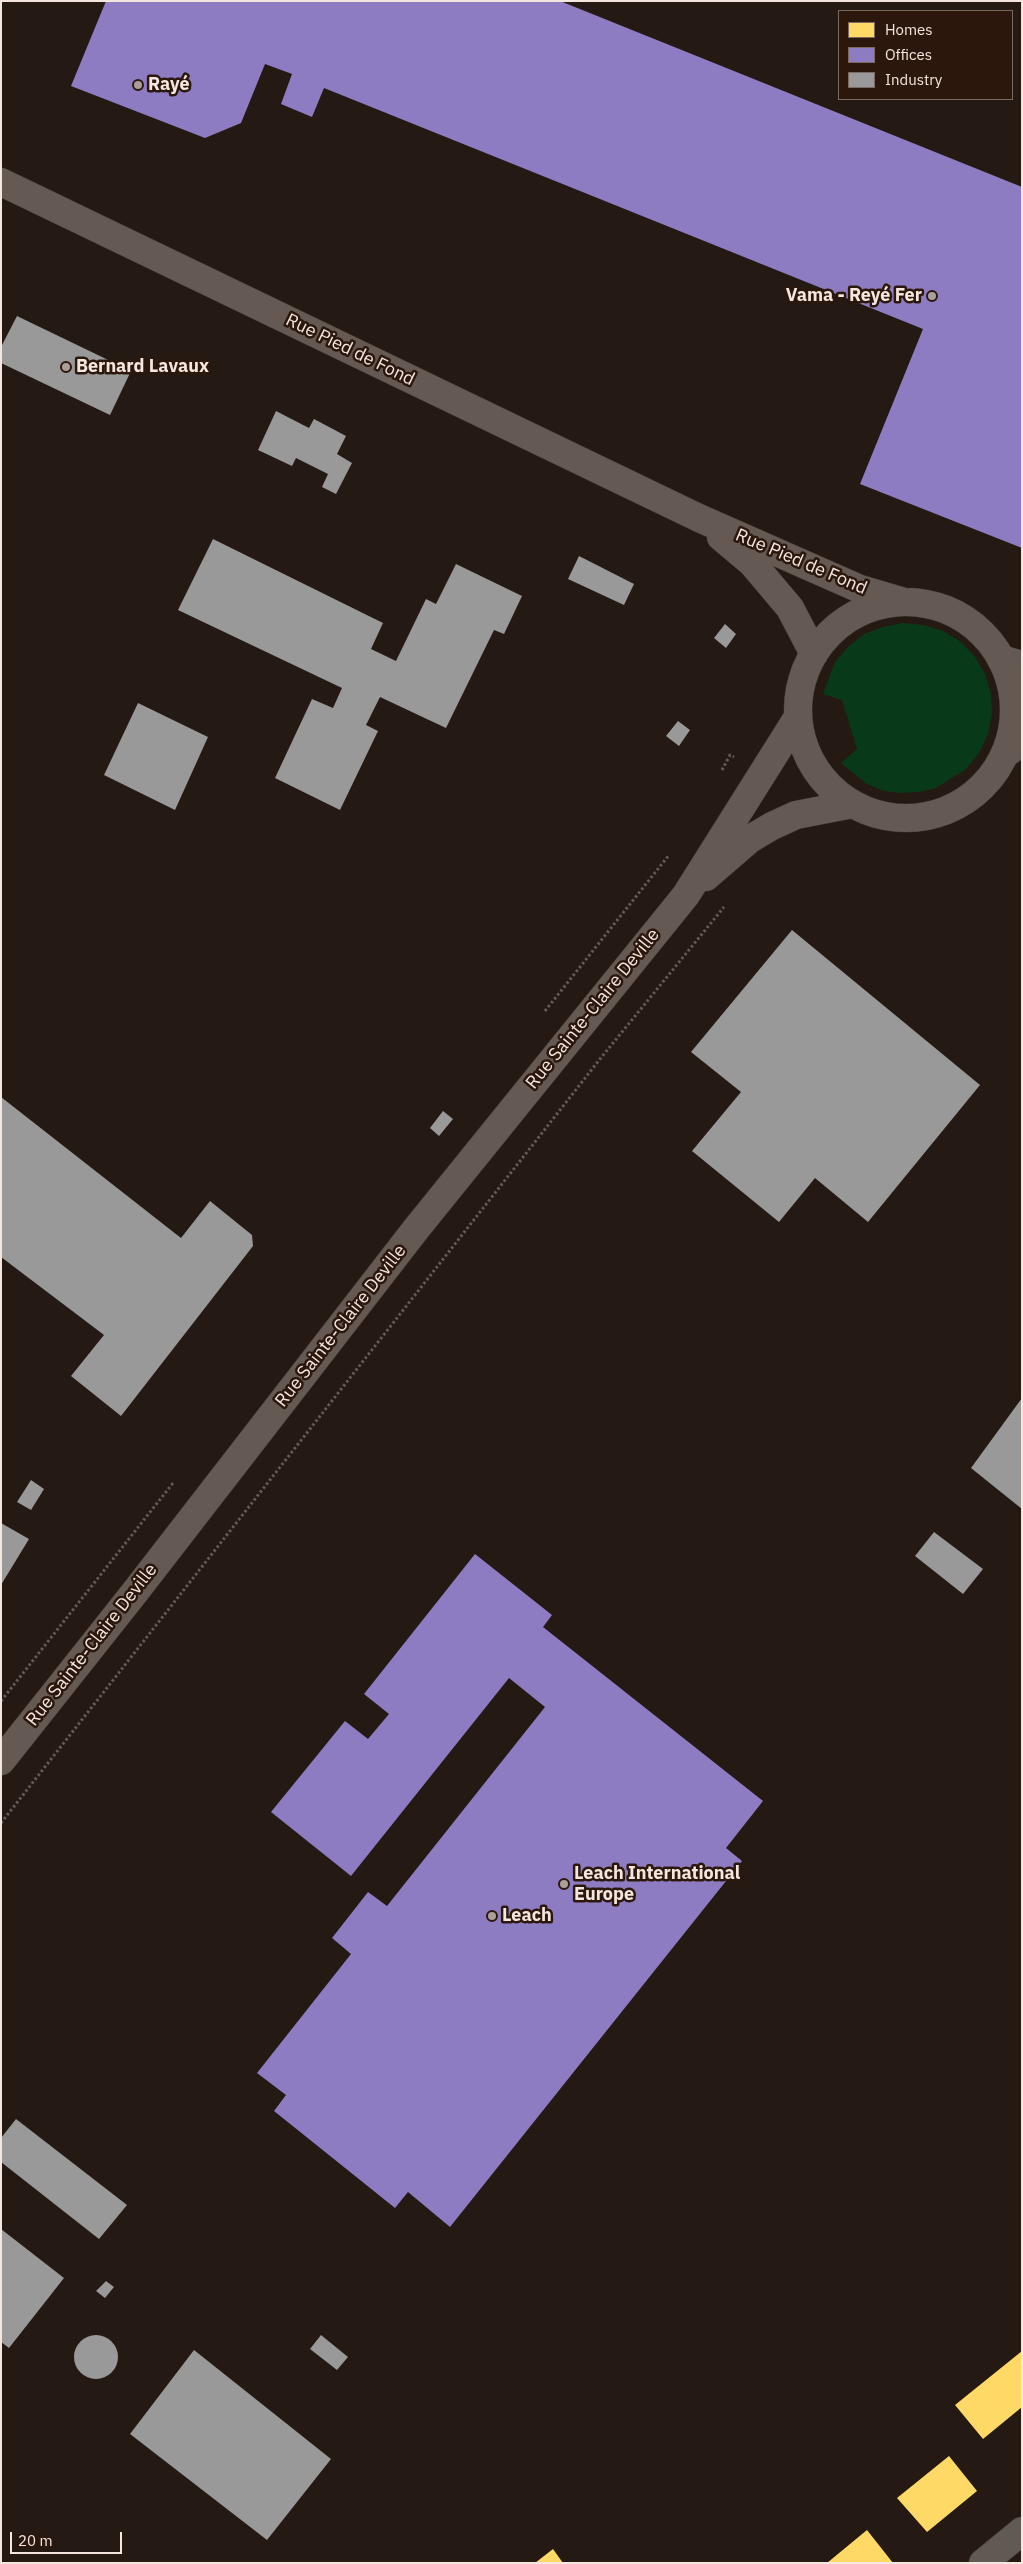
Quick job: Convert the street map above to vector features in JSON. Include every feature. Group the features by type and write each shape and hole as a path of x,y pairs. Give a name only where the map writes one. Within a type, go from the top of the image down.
{"main road":[{"name":"Rue Pied de Fond","path":"1,182 699,518 860,589 904,602"},
{"name":"Rue Pied de Fond","path":"699,518 758,570 790,608 814,654"},
{"path":"904,602 939,607 964,619 988,640 1011,662 1010,682 1014,706 1013,748 985,783 966,799 940,812 915,817 880,815 853,804 831,788 812,762 803,744 798,717 801,685 814,654 828,635 857,614 877,606 904,602"},
{"name":"Rue Sainte-Claire Deville","path":"1,1761 135,1592 416,1229 686,894 798,717"},
{"name":"Rue Sainte-Claire Deville","path":"686,894 750,839 772,826 796,815 853,804"}],"street":[{"path":"983,2563 1022,2530"}],"path":[{"path":"1,1822 594,1067 726,905"}],"green space":[{"path":"903,623 924,625 943,631 961,642 975,657 985,674 991,694 992,714 988,734 979,753 966,769 936,788 919,792 901,793 884,791 867,784 841,763 857,749 842,700 823,694 835,662 848,647 864,634 883,627"}],"building: Homes":[{"path":"1022,2351 1022,2407 983,2439 955,2405"},
{"path":"949,2456 977,2491 927,2532 897,2498"},
{"path":"867,2530 893,2563 827,2563"},
{"path":"553,2549 563,2563 535,2563"}],"building: Offices":[{"name":"Vama - Reyé Fer","path":"106,1 560,1 1022,187 1022,548 860,484 923,329 324,88 312,117 281,104 292,74 265,64 241,123 205,138 71,86"},
{"name":"Leach International Europe","path":"475,1554 552,1615 543,1627 763,1801 726,1848 742,1861 450,2227 408,2192 395,2208 274,2111 286,2095 257,2073 351,1954 332,1938 368,1892 387,1906 545,1707 509,1678 351,1876 271,1812 345,1721 368,1739 389,1714 364,1694"}],"building: Industry":[{"name":"Bernard Lavaux","path":"17,316 131,371 110,415 1,363 1,347"},
{"path":"276,411 309,428 314,419 346,436 337,454 352,463 336,494 322,487 328,474 296,458 292,466 258,450"},
{"path":"213,539 383,623 371,649 396,661 426,599 436,604 456,564 522,596 504,634 494,630 446,728 380,697 366,725 378,731 340,810 275,778 312,699 333,708 342,688 178,610"},
{"path":"579,556 634,584 624,605 568,579"},
{"path":"725,624 736,634 726,648 714,638"},
{"path":"138,703 208,737 175,810 104,775"},
{"path":"678,721 690,730 679,746 666,736"},
{"path":"792,930 980,1085 868,1222 815,1178 779,1222 692,1151 741,1092 691,1052"},
{"path":"1,1097 181,1238 210,1201 252,1235 253,1246 121,1416 71,1376 104,1335 1,1257"},
{"path":"443,1111 453,1119 439,1136 430,1128"},
{"path":"1022,1398 1022,1509 971,1468"},
{"path":"31,1480 44,1489 31,1510 17,1502"},
{"path":"1,1523 29,1539 1,1585"},
{"path":"934,1532 983,1569 963,1594 915,1556"},
{"path":"16,2119 127,2205 99,2239 1,2162 1,2138"},
{"path":"1,2229 64,2278 9,2348 1,2342"},
{"path":"106,2281 114,2287 105,2298 96,2291"},
{"path":"96,2335 108,2339 114,2345 118,2357 114,2369 108,2375 96,2379 84,2375 78,2369 74,2357 78,2345 84,2339"},
{"path":"321,2335 348,2357 337,2370 310,2349"},
{"path":"194,2350 331,2459 267,2540 130,2434"}],"place":[{"name":"Rayé","path":"138,85"},
{"name":"Vama - Reyé Fer","path":"932,296"},
{"name":"Bernard Lavaux","path":"66,367"},
{"name":"Leach International Europe","path":"564,1884"},
{"name":"Leach","path":"492,1916"}]}
